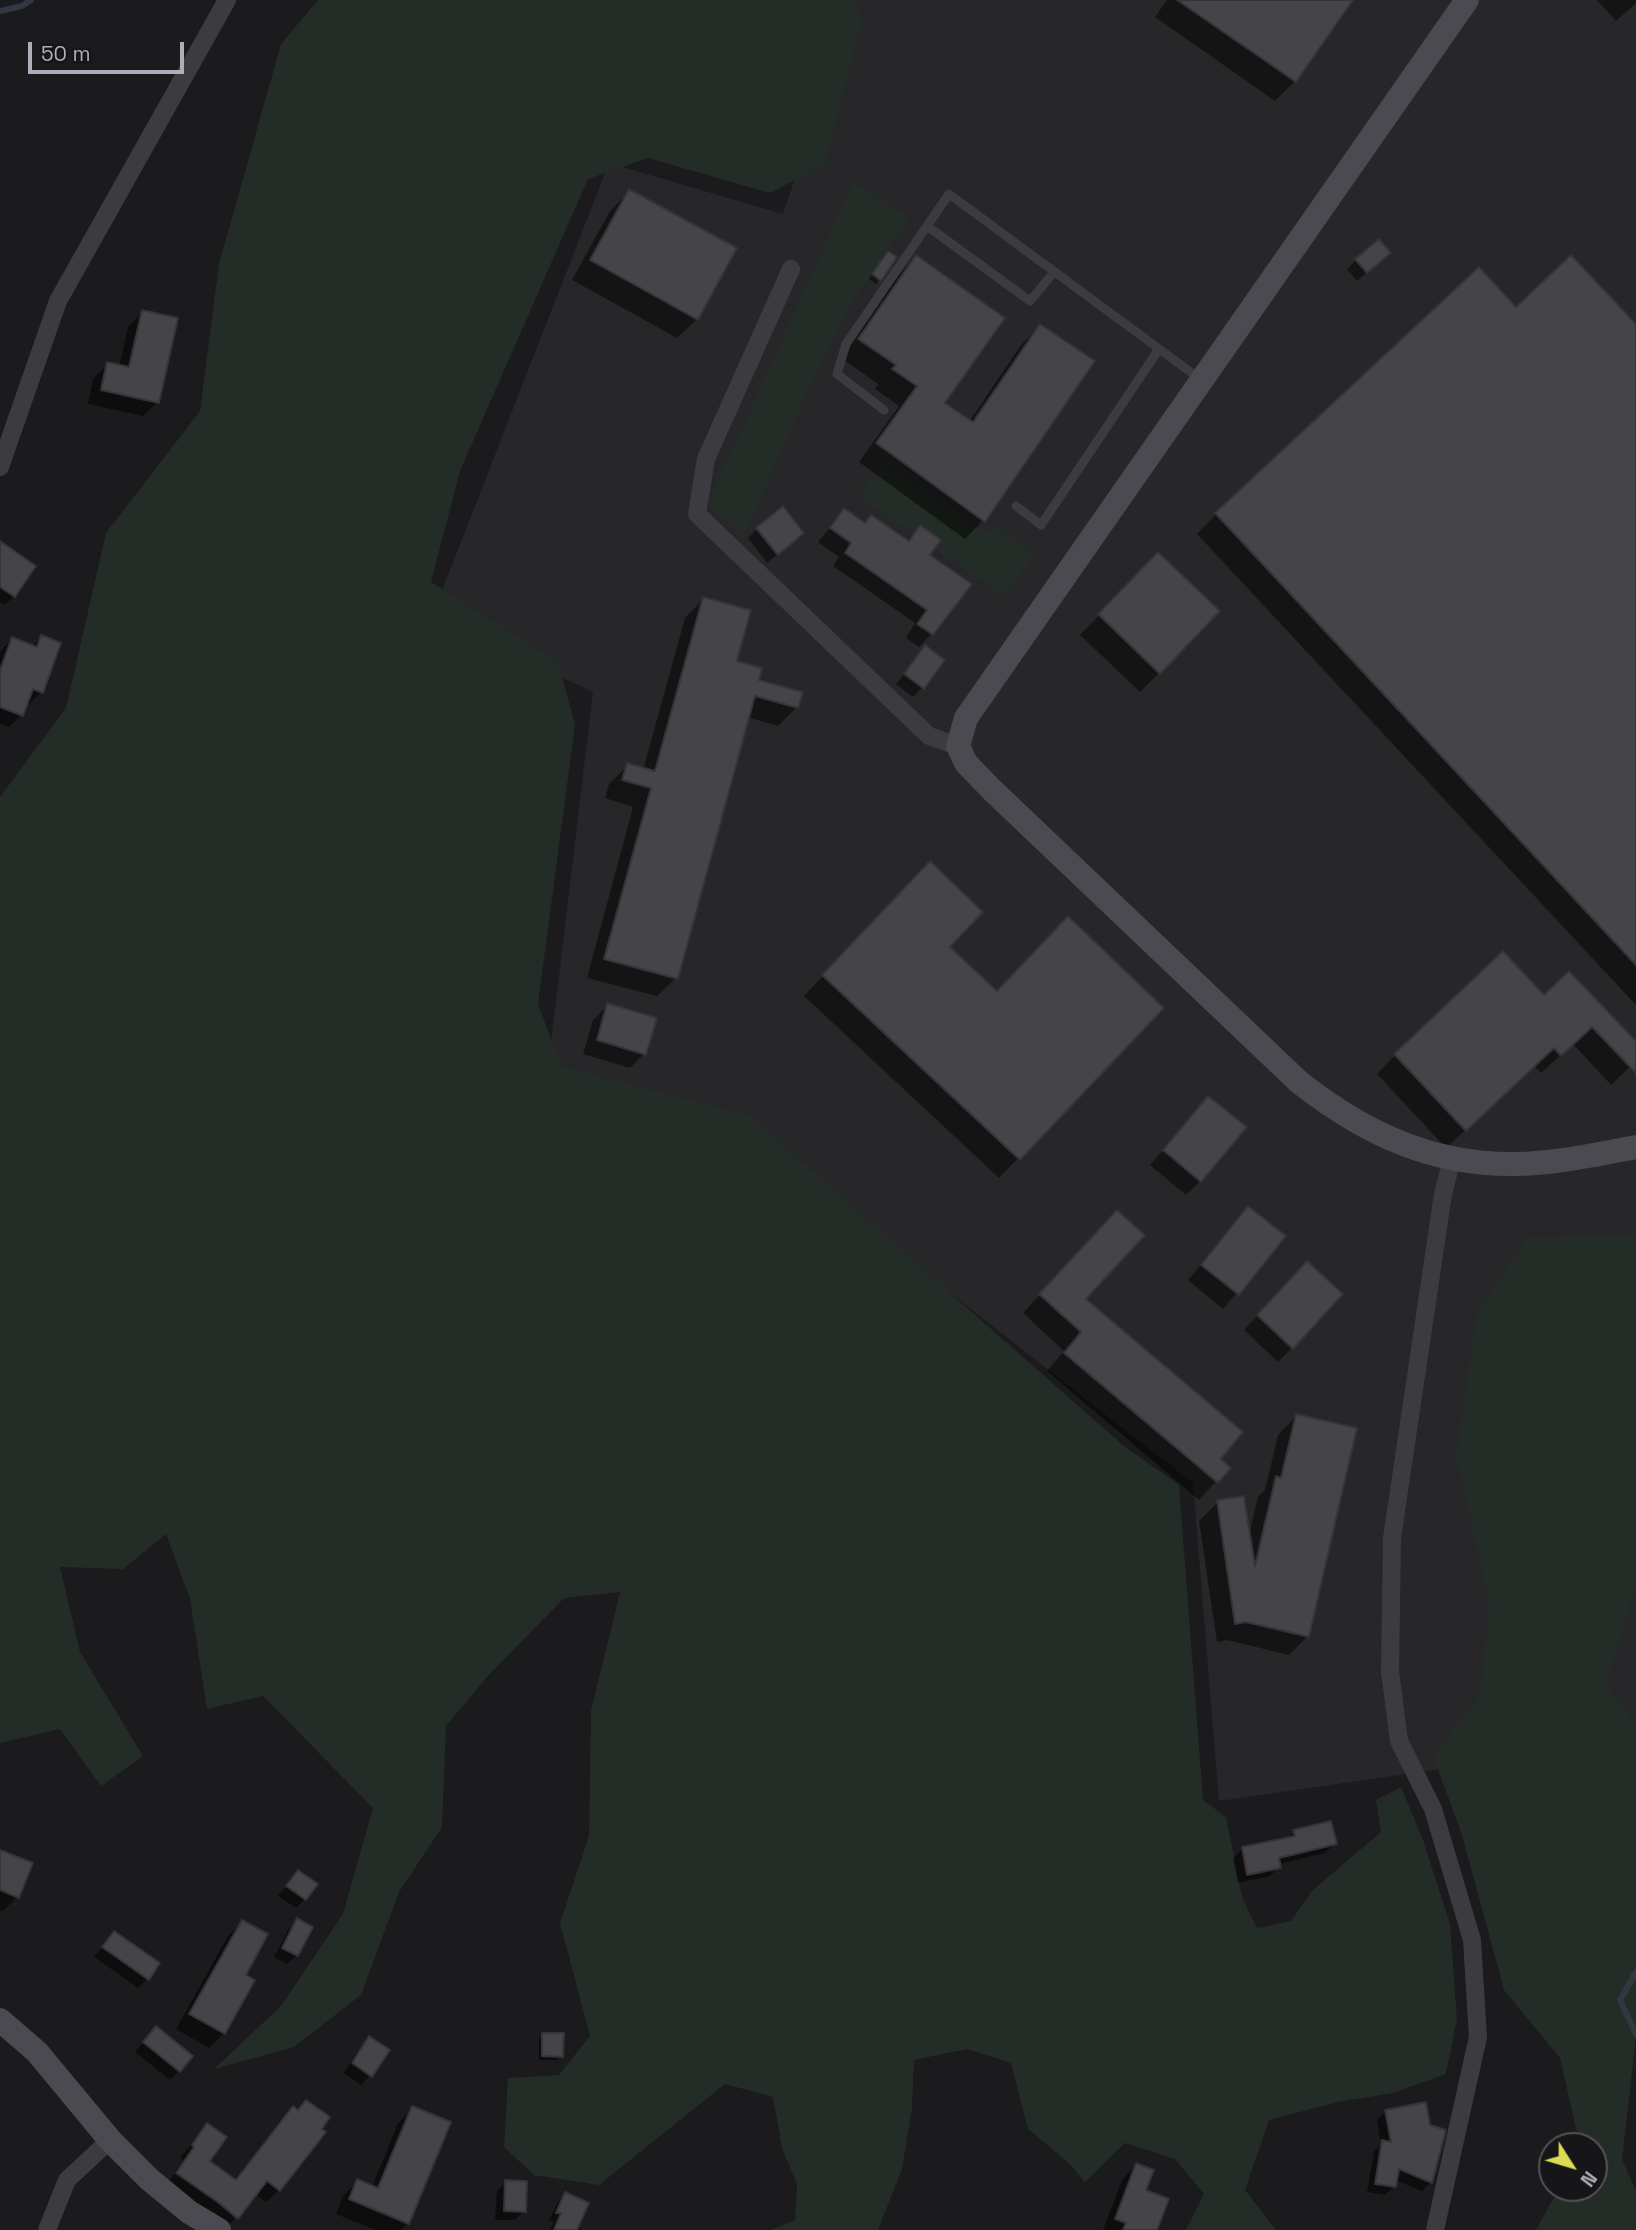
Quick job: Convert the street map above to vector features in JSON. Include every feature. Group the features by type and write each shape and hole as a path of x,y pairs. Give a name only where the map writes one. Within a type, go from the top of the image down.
{"street":[{"path":"0,467 58,301 227,0"},
{"path":"1467,0 966,718 958,746 966,763 991,789 1299,1082 1352,1120 1385,1138 1416,1149 1480,1163 1521,1164 1636,1147"},
{"path":"791,269 706,459 697,514 929,736 958,746"},
{"path":"1435,2230 1478,2037 1472,1940 1433,1809 1399,1741 1390,1672 1392,1538 1443,1194 1452,1159"},
{"path":"0,2020 37,2052 110,2140 149,2179 189,2212 219,2230"},
{"path":"47,2230 67,2180 110,2140"}],"lane":[{"path":"884,410 837,374 846,344 949,194 1201,380"},
{"path":"927,226 1030,301 1054,272"},
{"path":"1016,506 1041,525 1159,349"}],"shaded area":[{"path":"318,0 856,0 862,21 825,164 770,193 648,158 588,179 460,471 431,582 558,662 575,725 538,1004 561,1066 748,1115 1124,1446 1179,1485 1203,1800 1226,1817 1242,1897 1257,1928 1291,1921 1312,1891 1381,1832 1376,1800 1401,1787 1423,1840 1450,1924 1457,2019 1446,2074 1393,2093 1338,2102 1269,2120 1245,2190 1276,2230 1186,2230 1204,2194 1175,2159 1125,2143 1085,2182 1069,2163 1028,2129 1011,2063 967,2049 914,2060 912,2108 902,2169 878,2230 771,2230 795,2220 797,2184 782,2148 773,2097 725,2084 599,2185 534,2175 504,2147 508,2078 559,2075 590,2036 560,1923 589,1836 591,1711 620,1592 564,1598 487,1677 446,1726 442,1827 399,1892 361,1995 294,2047 214,2069 281,2006 343,1914 373,1808 263,1696 207,1709 190,1599 166,1534 123,1569 60,1567 80,1652 143,1756 101,1786 60,1729 0,1743 0,797 66,708 106,533 200,411 219,264 281,44"},
{"path":"837,0 1636,0 1636,1741 1219,1801 1193,1483 716,1110 547,1076 593,692 432,616 609,163 783,214 846,26"},
{"path":"853,182 909,218 848,309 820,365 744,536 708,504"},
{"path":"885,464 986,534 994,525 1035,555 1004,596 858,496"},
{"path":"1636,1235 1636,1584 1606,1685 1636,1724 1636,2038 1622,2160 1636,2190 1636,2230 1536,2230 1551,2202 1608,2202 1608,2132 1577,2132 1560,2058 1504,1990 1462,1835 1433,1756 1479,1697 1490,1607 1456,1454 1477,1313 1529,1237"}],"building":[{"path":"1177,0 1353,0 1296,82"},
{"path":"629,189 737,248 698,320 590,260"},
{"path":"1379,239 1391,253 1367,273 1355,259"},
{"path":"888,251 897,257 881,281 872,274"},
{"path":"916,255 1005,318 945,403 973,422 1040,324 1095,361 985,522 876,443 917,386 892,369 896,365 858,339"},
{"path":"1571,255 1636,324 1636,965 1215,513 1479,267 1516,307"},
{"path":"142,310 178,318 159,403 101,390 107,362 129,367"},
{"path":"783,506 804,533 778,555 756,528"},
{"path":"844,508 865,523 871,515 909,541 920,525 941,540 930,555 972,584 933,635 917,624 927,610 845,553 851,543 830,528"},
{"path":"0,541 36,566 15,597 0,587"},
{"path":"1158,552 1220,611 1160,674 1098,614"},
{"path":"703,597 751,610 737,661 762,668 759,680 803,692 798,708 755,696 678,979 604,959 651,788 622,780 627,763 655,771"},
{"path":"41,635 61,643 43,693 33,689 23,716 0,707 0,670 12,637 37,647"},
{"path":"925,645 945,660 924,689 904,674"},
{"path":"930,861 983,912 950,947 997,991 1068,916 1164,1008 1020,1160 822,975"},
{"path":"1503,951 1544,995 1569,971 1636,1041 1636,1073 1592,1027 1561,1056 1554,1048 1466,1131 1394,1054"},
{"path":"607,1003 657,1018 646,1055 597,1040"},
{"path":"1208,1096 1247,1127 1201,1182 1163,1150"},
{"path":"1248,1206 1286,1236 1239,1295 1201,1265"},
{"path":"1117,1210 1145,1235 1086,1299 1243,1432 1221,1459 1231,1468 1218,1483 1064,1353 1081,1332 1039,1294"},
{"path":"1307,1261 1343,1294 1293,1349 1257,1315"},
{"path":"1296,1414 1357,1428 1309,1637 1246,1622 1235,1624 1217,1500 1244,1496 1255,1566 1276,1476 1281,1478"},
{"path":"1331,1821 1337,1844 1279,1858 1281,1868 1247,1875 1242,1847 1295,1836 1293,1830"},
{"path":"0,1850 33,1863 19,1898 0,1890"},
{"path":"298,1870 318,1884 306,1900 286,1886"},
{"path":"297,1918 313,1927 298,1956 282,1948"},
{"path":"242,1920 268,1934 246,1975 255,1980 225,2034 189,2014"},
{"path":"114,1931 160,1963 149,1980 102,1947"},
{"path":"156,2026 193,2056 180,2072 143,2042"},
{"path":"542,2033 564,2033 563,2057 542,2056"},
{"path":"369,2036 390,2050 372,2077 352,2063"},
{"path":"306,2100 330,2117 322,2129 326,2132 280,2191 267,2181 238,2219 176,2173 207,2123 227,2137 210,2161 236,2180 293,2106 298,2110"},
{"path":"1426,2102 1430,2125 1446,2130 1432,2183 1399,2169 1396,2187 1375,2184 1382,2140 1391,2142 1385,2110"},
{"path":"412,2106 451,2122 409,2224 349,2199 357,2179 378,2188"},
{"path":"1136,2163 1154,2170 1146,2190 1169,2199 1157,2230 1123,2230 1126,2223 1115,2219"},
{"path":"505,2180 527,2181 526,2212 504,2211"},
{"path":"565,2192 589,2203 577,2230 554,2230 561,2213 556,2213"}],"waterway":[{"path":"0,11 22,6 31,0"},
{"path":"1636,1972 1620,2000 1636,2034"}]}
